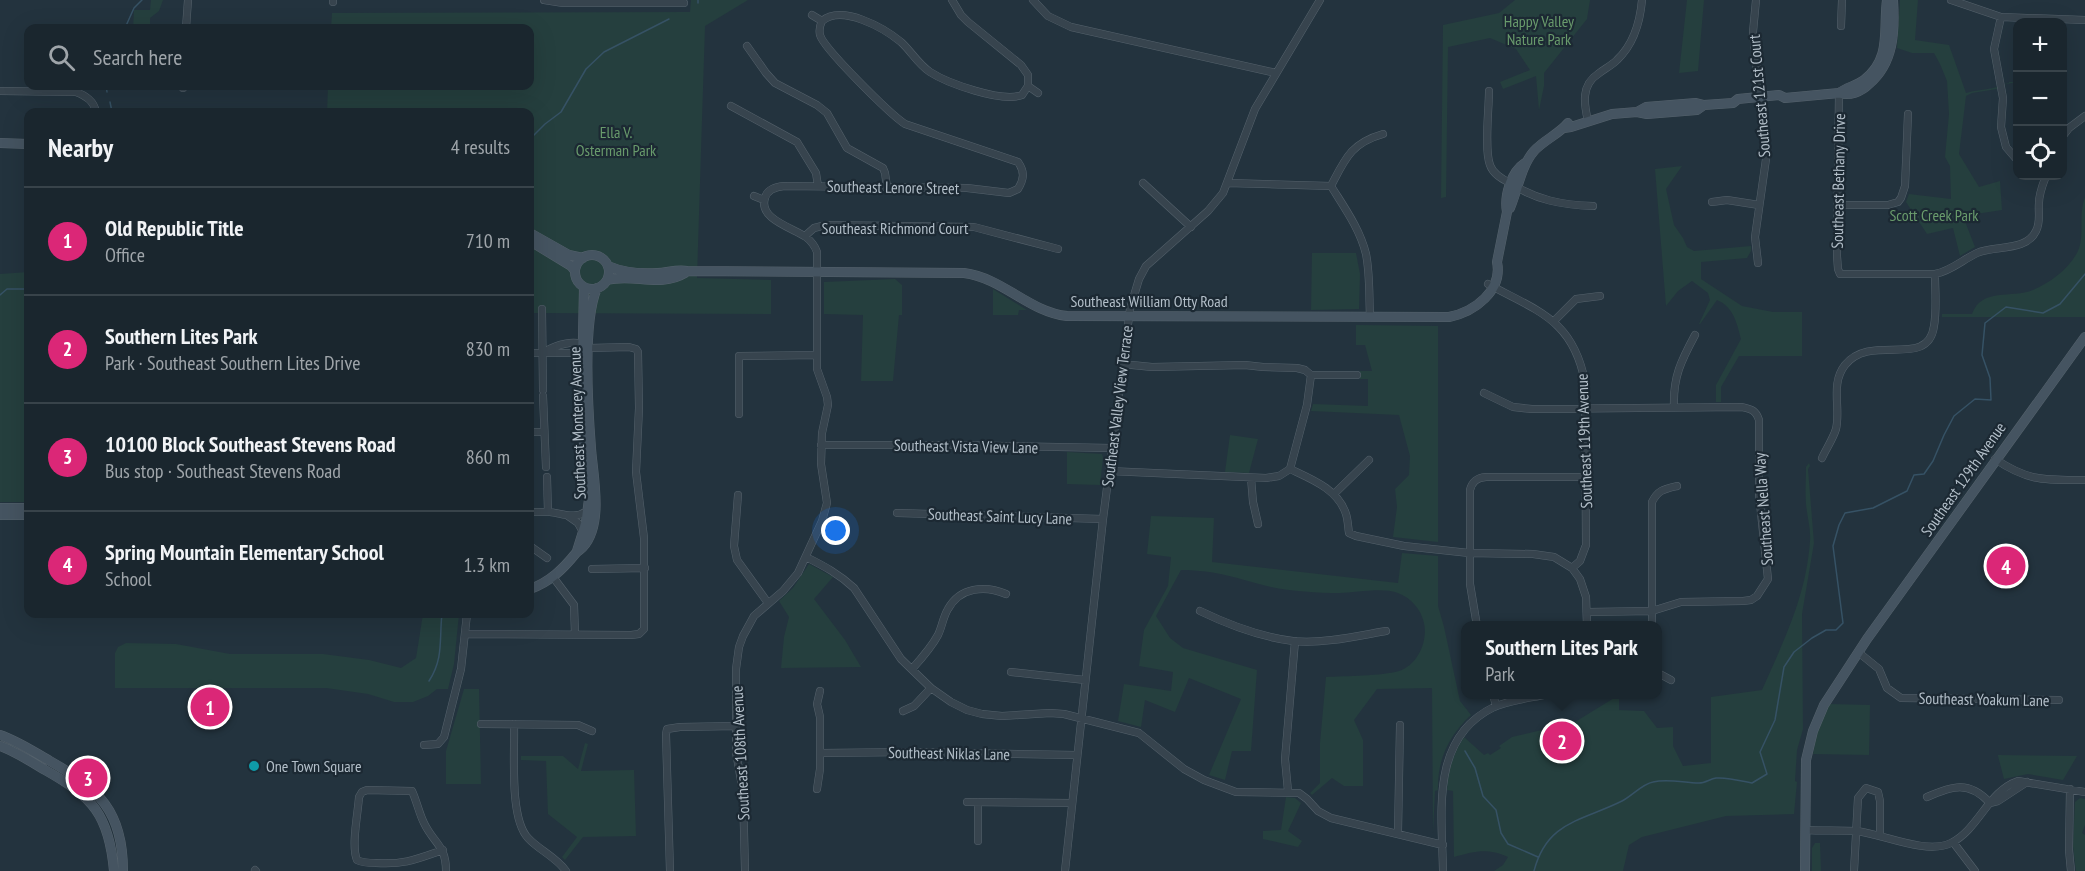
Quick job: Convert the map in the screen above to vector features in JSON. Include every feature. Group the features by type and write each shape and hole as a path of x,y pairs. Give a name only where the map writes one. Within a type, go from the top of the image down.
{"street":[{"path":"186,24 188,0"},
{"path":"544,0 563,3 684,3"},
{"path":"952,0 960,15 1021,65 1028,75 1028,86 1022,94 1011,97 1000,96 959,84 930,71 898,39 874,25 838,14 831,15 822,21 819,32 839,59 891,114 905,124 941,138 1014,160 1022,168 1022,181 1031,186"},
{"path":"1033,0 1048,16 1071,27 1276,73"},
{"name":"Southeast Valley View Terrace","path":"1065,871 1122,364 1129,316 1139,279 1146,266 1214,206 1228,183 1247,128 1276,73 1320,0"},
{"path":"1587,118 1584,96 1587,85 1595,75 1616,61 1630,44 1639,23 1642,0"},
{"name":"Southeast 121st Court","path":"1756,0 1753,32 1766,159 1755,237 1758,263"},
{"path":"1841,26 1842,0"},
{"path":"1839,93 1862,82 1880,61 1886,44 1887,0"},
{"path":"1490,286 1498,269 1497,262 1514,186 1525,163 1541,144 1564,128 1571,127 1587,118 1637,112 1646,107 1696,103 1739,105 1761,100 1781,101 1785,98 1839,93 1847,95 1864,89 1883,70 1892,46 1893,0"},
{"path":"1951,0 2001,17 2085,20"},
{"path":"813,15 822,21"},
{"path":"2001,17 1994,49 2004,98 2001,127 2006,147 2013,155"},
{"path":"747,46 775,83 817,105 827,113 847,148 883,168 887,187"},
{"path":"1028,86 1038,93"},
{"path":"0,91 76,92 85,95 94,108"},
{"path":"1489,91 1489,164 1494,172 1514,186 1554,203 1593,206"},
{"name":"Southeast Bethany Drive","path":"1839,93 1838,269 1840,274 1935,274"},
{"path":"731,106 797,142 816,173 818,186"},
{"path":"1838,205 1887,205 1898,202 1905,186 1908,114"},
{"path":"2067,131 2085,116"},
{"path":"1331,186 1344,161 1358,145 1383,134"},
{"path":"0,144 24,144"},
{"path":"1821,458 1835,430 1838,381 1845,365 1859,353 1868,350 1916,348 1929,339 1935,325 1935,274 1947,271 1977,253 2016,246 2029,240 2038,228 2039,201 2043,180"},
{"name":"Southeast Lenore Street","path":"764,200 767,194 775,188 784,186 967,188 1009,193 1015,191 1022,181"},
{"path":"1143,183 1191,226"},
{"path":"1228,183 1331,186"},
{"path":"1331,186 1356,228 1364,248 1369,276 1370,316"},
{"path":"754,196 764,200 765,209 770,215 806,236 815,246 818,272"},
{"path":"1712,202 1727,200 1759,205"},
{"name":"Southeast Richmond Court","path":"806,236 814,228 826,225 974,227 1058,249"},
{"path":"534,235 569,255 583,258 599,256 608,266 607,280 597,288 584,287 579,283 571,266 534,243"},
{"path":"575,271 583,258"},
{"name":"Southeast William Otty Road","path":"608,266 646,273 680,270 971,274 995,282 1038,307 1056,314 1077,316 1449,317 1461,314 1480,304 1490,286"},
{"name":"Southeast William Otty Road","path":"607,280 666,279 687,271"},
{"name":"Southeast 108th Avenue","path":"745,870 743,792 736,752 736,669 739,647 749,625 768,603 791,583 806,557 822,521 827,503 821,464 821,445 828,405 825,390 819,378 817,355 818,272"},
{"name":"Southeast 119th Avenue","path":"1490,286 1554,321 1566,335 1579,359 1585,382 1586,408 1586,545 1580,561 1572,568"},
{"name":"Southeast Monterey Avenue","path":"534,587 553,577 571,560 577,551 588,510 583,434 584,287"},
{"name":"Southeast Monterey Avenue","path":"577,551 584,546 590,534 596,501 584,348 597,288"},
{"path":"1554,321 1576,299 1600,296"},
{"path":"542,309 546,467"},
{"path":"1484,393 1513,407 1532,409 1674,406 1678,368 1695,336"},
{"name":"Southeast 129th Avenue","path":"1805,871 1805,773 1809,742 1817,719 1867,639 2085,337"},
{"path":"466,634 631,635 642,632 645,615 645,568 644,532 636,472 639,408 638,352 629,347 554,346 542,352 534,353"},
{"path":"739,414 740,356 817,355"},
{"path":"1122,364 1152,367 1245,365 1303,369 1311,375 1358,375"},
{"path":"1109,471 1251,478 1279,476 1290,469 1307,405 1311,375"},
{"name":"Southeast Nella Way","path":"1587,612 1652,611 1681,602 1751,600 1763,589 1768,579 1759,494 1759,420 1755,411 1742,407 1674,406"},
{"path":"534,432 544,432"},
{"name":"Southeast Vista View Lane","path":"821,445 1112,448"},
{"path":"1995,459 2032,479 2085,480"},
{"path":"1334,494 1369,460"},
{"path":"1290,469 1319,482 1334,494 1344,508 1349,533 1378,542 1469,553 1545,555 1561,560 1572,568 1585,589 1587,621"},
{"path":"1476,621 1471,598 1469,553 1472,484 1476,480 1494,476 1586,477"},
{"path":"547,477 548,512"},
{"path":"1251,478 1258,524"},
{"path":"1652,621 1652,502 1661,489 1677,486"},
{"path":"738,495 734,546 737,560 768,603"},
{"path":"0,508 24,508"},
{"path":"534,512 568,516 581,515 588,510"},
{"name":"Southeast Saint Lucy Lane","path":"897,513 1103,519"},
{"path":"0,515 24,515"},
{"path":"568,516 578,523 583,532"},
{"path":"534,549 548,558"},
{"path":"806,557 835,572 854,588 892,648 931,688 951,702 982,714 1002,716 1050,713 1081,718 1138,733 1184,769 1236,792 1288,791 1299,793 1318,811 1331,818 1443,845"},
{"path":"592,569 645,568"},
{"path":"553,577 574,605 575,634"},
{"path":"912,669 939,634 946,610 962,593 995,589 1006,594"},
{"path":"1200,611 1232,625 1295,641 1326,640 1386,631"},
{"path":"424,745 438,744 444,737 461,669 467,618"},
{"path":"1288,791 1285,759 1295,641"},
{"name":"Southeast Yoakum Lane","path":"1858,652 1879,669 1887,688 1901,698 2060,700"},
{"path":"1011,672 1085,680"},
{"path":"1662,675 1671,680"},
{"path":"903,711 914,706 931,688"},
{"path":"817,789 820,769 820,717 817,704 820,691"},
{"path":"1494,699 1496,706"},
{"path":"1443,871 1443,781 1448,756 1459,737 1474,720 1496,706 1526,699"},
{"path":"482,724 578,724 592,731"},
{"path":"514,724 515,808 518,822 528,838 566,871"},
{"path":"1398,833 1400,725"},
{"path":"670,871 667,729 736,726"},
{"path":"0,735 24,746 76,776 92,788 108,808 117,825 122,847 123,871"},
{"path":"0,746 62,779 88,799 106,827 111,844 114,871"},
{"name":"Southeast Niklas Lane","path":"820,753 1077,755"},
{"path":"1805,830 1856,831 1926,846 1953,842 1974,824 1990,803 1998,801 2027,782 2085,792"},
{"path":"1927,797 1948,788 1958,787 1982,794 1990,803"},
{"path":"1854,871 1858,798 1866,788 1878,792 1880,836"},
{"path":"2070,789 2071,871"},
{"path":"443,850 397,864 362,863 357,860 355,855 356,833 362,792 367,790 412,791 425,825 443,850 446,858 446,871"},
{"path":"967,802 1072,803"},
{"path":"978,802 978,841"},
{"path":"1953,842 1975,871"}],"green space":[{"path":"151,0 163,0 159,11 150,18 150,24 133,24 134,10 150,10"},
{"name":"Ella V. Osterman Park","path":"691,0 748,0 705,26 697,278 771,280 771,314 534,313 534,108 327,108 328,90 534,90 534,24 331,24 332,13 690,12"},
{"name":"Happy Valley Nature Park","path":"1515,0 1590,0 1587,19 1544,73 1539,110 1536,76 1503,89 1500,82 1530,70 1516,49 1490,38 1448,47 1446,197 1441,198 1443,25 1499,13"},
{"path":"1687,0 1704,0 1698,71 1679,73"},
{"name":"Scott Creek Park","path":"1900,0 1918,0 1915,40 1949,45 1966,93 2001,86 1997,89 1966,96 1959,154 1979,187 2000,181 2002,210 1969,215 1966,224 1975,247 1960,256 1953,228 1927,234 1906,202 1909,194 1951,199 1950,166 1945,157 1949,114 1947,81 1934,53 1912,53 1897,48"},
{"path":"1682,166 1666,189 1674,225 1687,247 1694,251 1751,246 1747,258 1701,262 1701,279 1742,306 1773,312 1802,312 1802,356 1739,356 1721,387 1721,402 1716,402 1716,385 1741,339 1731,311 1717,300 1699,324 1710,300 1708,293 1692,281 1678,291 1666,306 1655,169"},
{"path":"2085,197 2085,317 1942,317 1942,314 1972,314 1983,300 1998,295 2033,290 2059,274 2070,264 2078,251"},
{"path":"1312,253 1356,253 1360,274 1359,309 1311,310"},
{"path":"24,272 24,502 0,502 0,274"},
{"path":"895,279 902,285 902,315 899,315 893,381 861,381 863,315 824,314 824,282"},
{"path":"993,289 1027,310 1019,310 1018,315 993,315"},
{"path":"1356,325 1438,326 1438,542 1393,537 1397,507 1395,489 1409,475 1410,456 1399,415 1311,411 1313,404 1368,406 1368,379 1360,379 1360,371 1372,371 1365,345 1356,345"},
{"path":"1230,435 1258,439 1249,473 1225,472"},
{"path":"1067,452 1102,454 1100,485 1067,484"},
{"path":"1809,463 1814,543 1802,614 1803,729 1797,750 1794,814 1726,816 1642,837 1629,845 1623,871 1494,871 1503,865 1508,857 1494,852 1481,851 1454,857 1453,791 1447,790 1454,756 1464,737 1484,755 1488,753 1490,755 1512,737 1575,722 1612,699 1619,699 1619,710 1644,711 1657,728 1673,727 1673,746 1683,766 1711,763 1711,697 1762,690 1799,600 1810,541 1806,509 1806,467"},
{"path":"1151,516 1214,518 1212,562 1398,583 1402,553 1438,556 1438,606 1460,701 1471,715 1456,731 1442,758 1438,790 1435,791 1433,833 1432,688 1377,689 1354,720 1363,740 1363,786 1344,786 1332,778 1312,795 1310,793 1320,783 1320,743 1326,677 1392,673 1406,668 1420,652 1425,630 1423,618 1415,605 1398,593 1384,590 1339,593 1296,591 1217,573 1181,570 1156,616 1170,638 1183,648 1257,670 1251,751 1232,751 1225,780 1209,775 1241,699 1189,678 1175,712 1145,700 1141,727 1118,721 1124,684 1171,691 1173,672 1139,666 1144,630 1168,586 1171,557 1147,554"},
{"path":"809,564 833,577 814,599 845,640 861,667 781,668 784,637 789,617 779,601 793,588"},
{"path":"422,618 459,618 454,664 448,689 437,689 428,696 413,702 394,702 368,694 326,688 115,688 115,653 118,647 126,643 176,644 230,654 323,654 369,660 401,668 416,658"},
{"path":"464,689 479,689 481,784 446,784 446,751"},
{"path":"1829,704 1870,705 1869,755 1813,754 1818,726"},
{"path":"585,743 588,744 581,771 634,770 636,836 583,837 565,860 562,857 577,837 548,814 546,761 521,760 521,756 563,756 578,769"},
{"path":"1998,755 2077,756 2063,780 2028,774 2004,779"},
{"path":"1286,797 1295,798 1301,803 1288,831 1302,841 1298,847 1263,839 1263,831 1281,830"},
{"path":"2080,798 2085,799 2085,825 2082,833 2085,835 2085,871 2076,871 2073,846 2075,802"},
{"path":"1815,843 1820,843 1821,871 1812,871 1812,848"}],"waterway":[{"path":"127,24 134,8 142,0"},
{"path":"534,135 561,112 586,69 604,52 669,19"},
{"path":"110,102 111,108"},
{"path":"1534,871 1540,854 1557,832 1580,819 1622,801 1649,783 1664,780 1699,783 1720,778 1752,783 1767,774 1760,752 1775,720 1784,667 1794,652 1812,638 1826,630 1836,630 1843,623 1833,546 1845,513 1873,508 1907,491 1914,475 1924,474 1933,461 1954,416 1975,399 1991,400 1990,378 1982,355 1985,323 2006,307 2043,313 2060,304 2085,274"},
{"path":"0,295 7,289 24,289"},
{"path":"429,681 439,656 442,618"},
{"path":"1465,751 1475,768 1483,796 1496,810 1501,833 1508,844 1538,857"}],"place":[{"name":"Spring Mountain Elementary School","path":"2006,566"},
{"name":"Old Republic Title","path":"210,707"},
{"name":"Southern Lites Park","path":"1562,741"},
{"name":"One Town Square","path":"254,766"},
{"name":"10100 Block Southeast Stevens Road","path":"88,778"}]}
